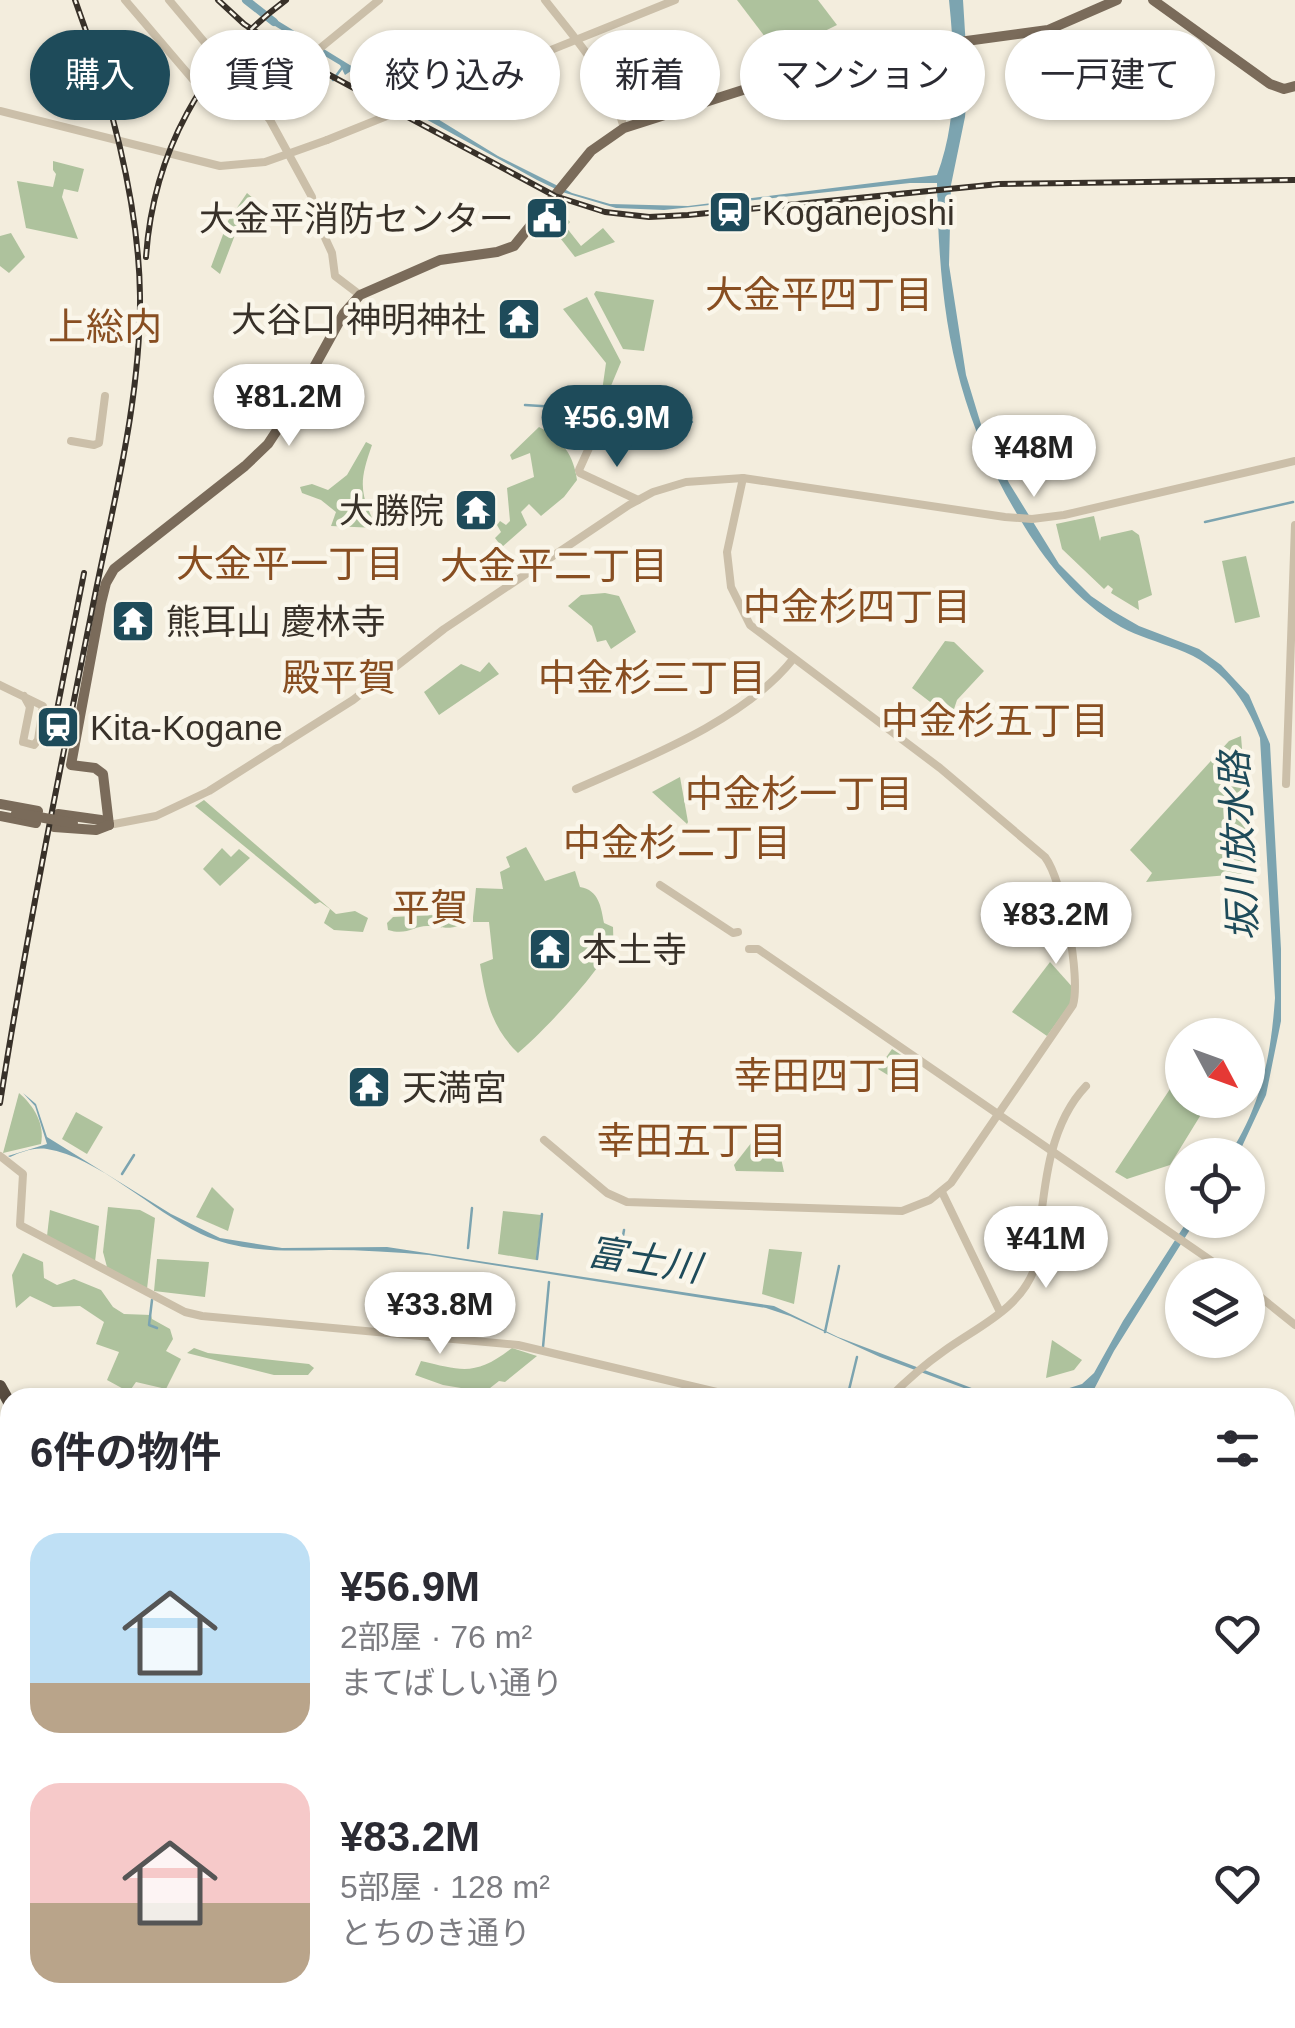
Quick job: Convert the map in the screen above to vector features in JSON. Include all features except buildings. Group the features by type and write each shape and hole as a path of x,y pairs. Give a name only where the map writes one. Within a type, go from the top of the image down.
{"main road":[{"path":"109,825 103,774 95,768 71,765 101,603 110,575 127,556 268,444 344,313 360,295 440,260 514,246 592,151 624,128 746,88 792,84 908,50 1048,30 1118,0"},
{"path":"1153,0 1270,84 1284,90 1295,86"},
{"path":"0,810 109,825"},
{"path":"0,810 37,817"},
{"path":"58,814 101,820 109,825"},
{"path":"54,826 96,830 109,825"}],"street":[{"path":"124,0 190,76"},
{"path":"168,0 194,30"},
{"path":"330,39 379,0"},
{"path":"545,0 606,83 624,128"},
{"path":"0,112 208,165 250,165 290,155 675,0"},
{"path":"270,120 312,197 315,216 332,253 335,276 360,295"},
{"path":"71,441 99,443 105,396"},
{"path":"606,408 580,471 638,500"},
{"path":"109,825 156,816 195,800 352,700 456,620 638,500 686,482 743,478 1032,519 1295,461"},
{"path":"544,1140 607,1193 639,1204 892,1212 920,1206 942,1192 999,1116 1068,1015 1076,995 1077,972 1055,874 1045,857 958,782 750,625 731,588 726,552 743,478"},
{"path":"1286,784 1295,525"},
{"path":"576,789 702,729 745,704 770,686 793,659"},
{"path":"0,685 24,696 44,709 34,745 24,742 30,707 24,696"},
{"path":"660,884 738,932"},
{"path":"749,950 758,949 1209,1258"},
{"path":"900,1388 1024,1292 1036,1267 1053,1154 1065,1116 1086,1086"},
{"path":"0,1156 23,1174 20,1225 184,1312 518,1345 700,1388"},
{"path":"942,1192 1000,1312"},
{"path":"1265,1301 1295,1325"}],"green space":[{"path":"737,0 818,0 837,25 827,30 760,30"},
{"path":"53,161 84,169 78,192 64,189 62,197 78,239 26,228 17,181 53,187"},
{"path":"247,193 255,200 238,227 220,274 211,267 228,221"},
{"path":"562,213 570,222 566,227 581,246 603,228 615,242 575,257 550,225"},
{"path":"11,233 25,257 9,273 0,266 0,236"},
{"path":"596,291 654,300 644,351 623,349 594,294"},
{"path":"587,297 621,362 608,393 602,391 606,363 563,309"},
{"path":"539,427 566,449 577,480 541,516 529,504 521,512 527,525 502,547 495,538 501,532 497,525 500,521 506,525 510,521 507,488 534,477 530,453 512,460 510,455"},
{"path":"366,442 372,445 363,487 377,528 331,526 336,512 321,500 302,493 300,487 312,484 328,490 347,475"},
{"path":"1094,516 1100,541 1101,537 1132,530 1139,535 1152,595 1138,601 1139,610 1111,593 1113,589 1108,585 1104,589 1062,549 1056,524"},
{"path":"1246,556 1260,617 1235,623 1222,561"},
{"path":"581,595 619,596 636,632 611,649 606,640 597,642 592,626 568,606"},
{"path":"945,641 954,642 984,671 957,700 951,718 912,688"},
{"path":"489,662 499,674 439,715 424,692 461,664 480,672"},
{"path":"1241,736 1252,873 1146,882 1152,873 1130,850 1229,741"},
{"path":"680,777 688,822 687,824 652,792"},
{"path":"204,800 336,914 355,911 368,918 363,932 334,930 324,923 330,909 320,902 315,904 195,806"},
{"name":"本土寺","path":"526,847 545,881 575,871 580,887 598,900 604,923 613,927 613,937 584,984 518,1053 496,1023 485,989 480,964 493,959 489,922 473,922 473,917 476,888 503,889 500,872 510,867 506,857"},
{"path":"222,848 231,857 239,849 250,858 220,886 203,869"},
{"path":"393,917 462,917 462,925 388,930 387,923"},
{"path":"1050,962 1075,990 1070,1004 1047,1036 1012,1012"},
{"path":"892,1049 917,1065 904,1085 878,1069"},
{"path":"19,1093 37,1116 41,1144 3,1153"},
{"path":"1165,1097 1165,1118 1199,1118 1187,1138 1165,1138 1165,1167 1127,1179 1115,1172"},
{"path":"76,1112 103,1127 87,1154 62,1139"},
{"path":"769,1120 773,1121 784,1172 736,1171 734,1165"},
{"path":"212,1187 234,1209 228,1231 196,1217"},
{"path":"108,1207 140,1210 155,1218 147,1289 107,1267 103,1252"},
{"path":"50,1210 99,1226 95,1262 47,1236"},
{"path":"503,1211 541,1215 536,1260 498,1254"},
{"path":"769,1249 802,1252 794,1304 762,1294"},
{"path":"23,1253 43,1262 44,1278 57,1285 74,1279 101,1290 113,1307 124,1314 151,1315 170,1329 173,1339 166,1351 181,1359 166,1388 136,1382 132,1388 122,1388 107,1380 119,1352 96,1344 104,1322 80,1306 53,1307 30,1296 16,1308 12,1275"},
{"path":"157,1259 209,1262 205,1297 154,1291"},
{"path":"1052,1340 1082,1360 1074,1370 1046,1378"},
{"path":"194,1348 208,1353 309,1364 314,1368 308,1375 274,1375 187,1353"},
{"path":"512,1348 537,1356 505,1382 499,1381 490,1388 443,1385 415,1375 421,1361 469,1369"}],"water":[{"path":"949,0 963,0 965,30 952,30"},
{"path":"270,16 293,30 282,30 265,20"},
{"path":"330,53 350,65 350,72 345,75 340,65 330,59"},
{"path":"427,120 439,120 498,156 572,193 610,204 688,206 937,175 951,120 964,120 951,185 949,265 966,375 983,431 1009,483 1059,564 1091,596 1139,626 1199,649 1221,665 1249,695 1270,744 1281,1021 1265,1097 1265,1067 1275,998 1260,738 1239,697 1219,674 1193,656 1105,617 1051,565 1020,519 979,438 954,357 941,274 937,183 664,210 616,208 562,192"},
{"path":"23,1093 36,1104 47,1137 105,1173 47,1149 8,1156 47,1144 35,1106"},
{"path":"1249,1118 1255,1118 1246,1138 1240,1137"},
{"path":"105,1173 171,1214 220,1238 282,1248 387,1247 774,1306 838,1337 972,1388 880,1357 766,1308 429,1255 264,1250 232,1245 182,1224"},
{"path":"1176,1238 1185,1238 1172,1258 1165,1258 1165,1270 1095,1388 1069,1388 1082,1384 1094,1373"}],"waterway":[{"path":"246,0 274,22"},
{"path":"333,80 344,65"},
{"path":"525,405 604,410"},
{"path":"611,411 692,422"},
{"path":"1205,522 1293,502"},
{"path":"122,1174 134,1155"},
{"path":"468,1248 472,1208"},
{"path":"537,1259 542,1214"},
{"name":"富士川","path":"617,1272 624,1230"},
{"path":"825,1332 839,1266"},
{"path":"543,1347 549,1282"},
{"path":"152,1300 149,1325 157,1328"},
{"path":"849,1388 857,1357"}],"railway":[{"path":"0,1103 43,856 124,454 139,335 138,259 128,184 110,107 75,0"},
{"path":"218,0 244,24 283,50 555,196 605,212 649,217 688,215 999,184 1295,180"},
{"path":"146,257 159,182 187,113 230,52 286,0"},
{"path":"55,720 84,573"}],"place":[{"name":"Koganejoshi","path":"730,212"},
{"name":"大金平消防センター","path":"547,218"},
{"name":"大谷口 神明神社","path":"519,319"},
{"name":"大勝院","path":"476,510"},
{"name":"熊耳山 慶林寺","path":"133,621"},
{"name":"Kita-Kogane","path":"58,727"},
{"name":"本土寺","path":"550,949"},
{"name":"天満宮","path":"369,1087"}],"district":[{"name":"大金平四丁目","path":"819,295"},
{"name":"上総内","path":"105,327"},
{"name":"大金平一丁目","path":"290,564"},
{"name":"大金平二丁目","path":"554,566"},
{"name":"中金杉四丁目","path":"857,607"},
{"name":"殿平賀","path":"339,678"},
{"name":"中金杉三丁目","path":"652,678"},
{"name":"中金杉五丁目","path":"995,721"},
{"name":"中金杉一丁目","path":"799,794"},
{"name":"中金杉二丁目","path":"677,843"},
{"name":"平賀","path":"430,908"},
{"name":"幸田四丁目","path":"829,1076"},
{"name":"幸田五丁目","path":"692,1141"}],"water label":[{"name":"坂川放水路","path":"1239,846"}]}
